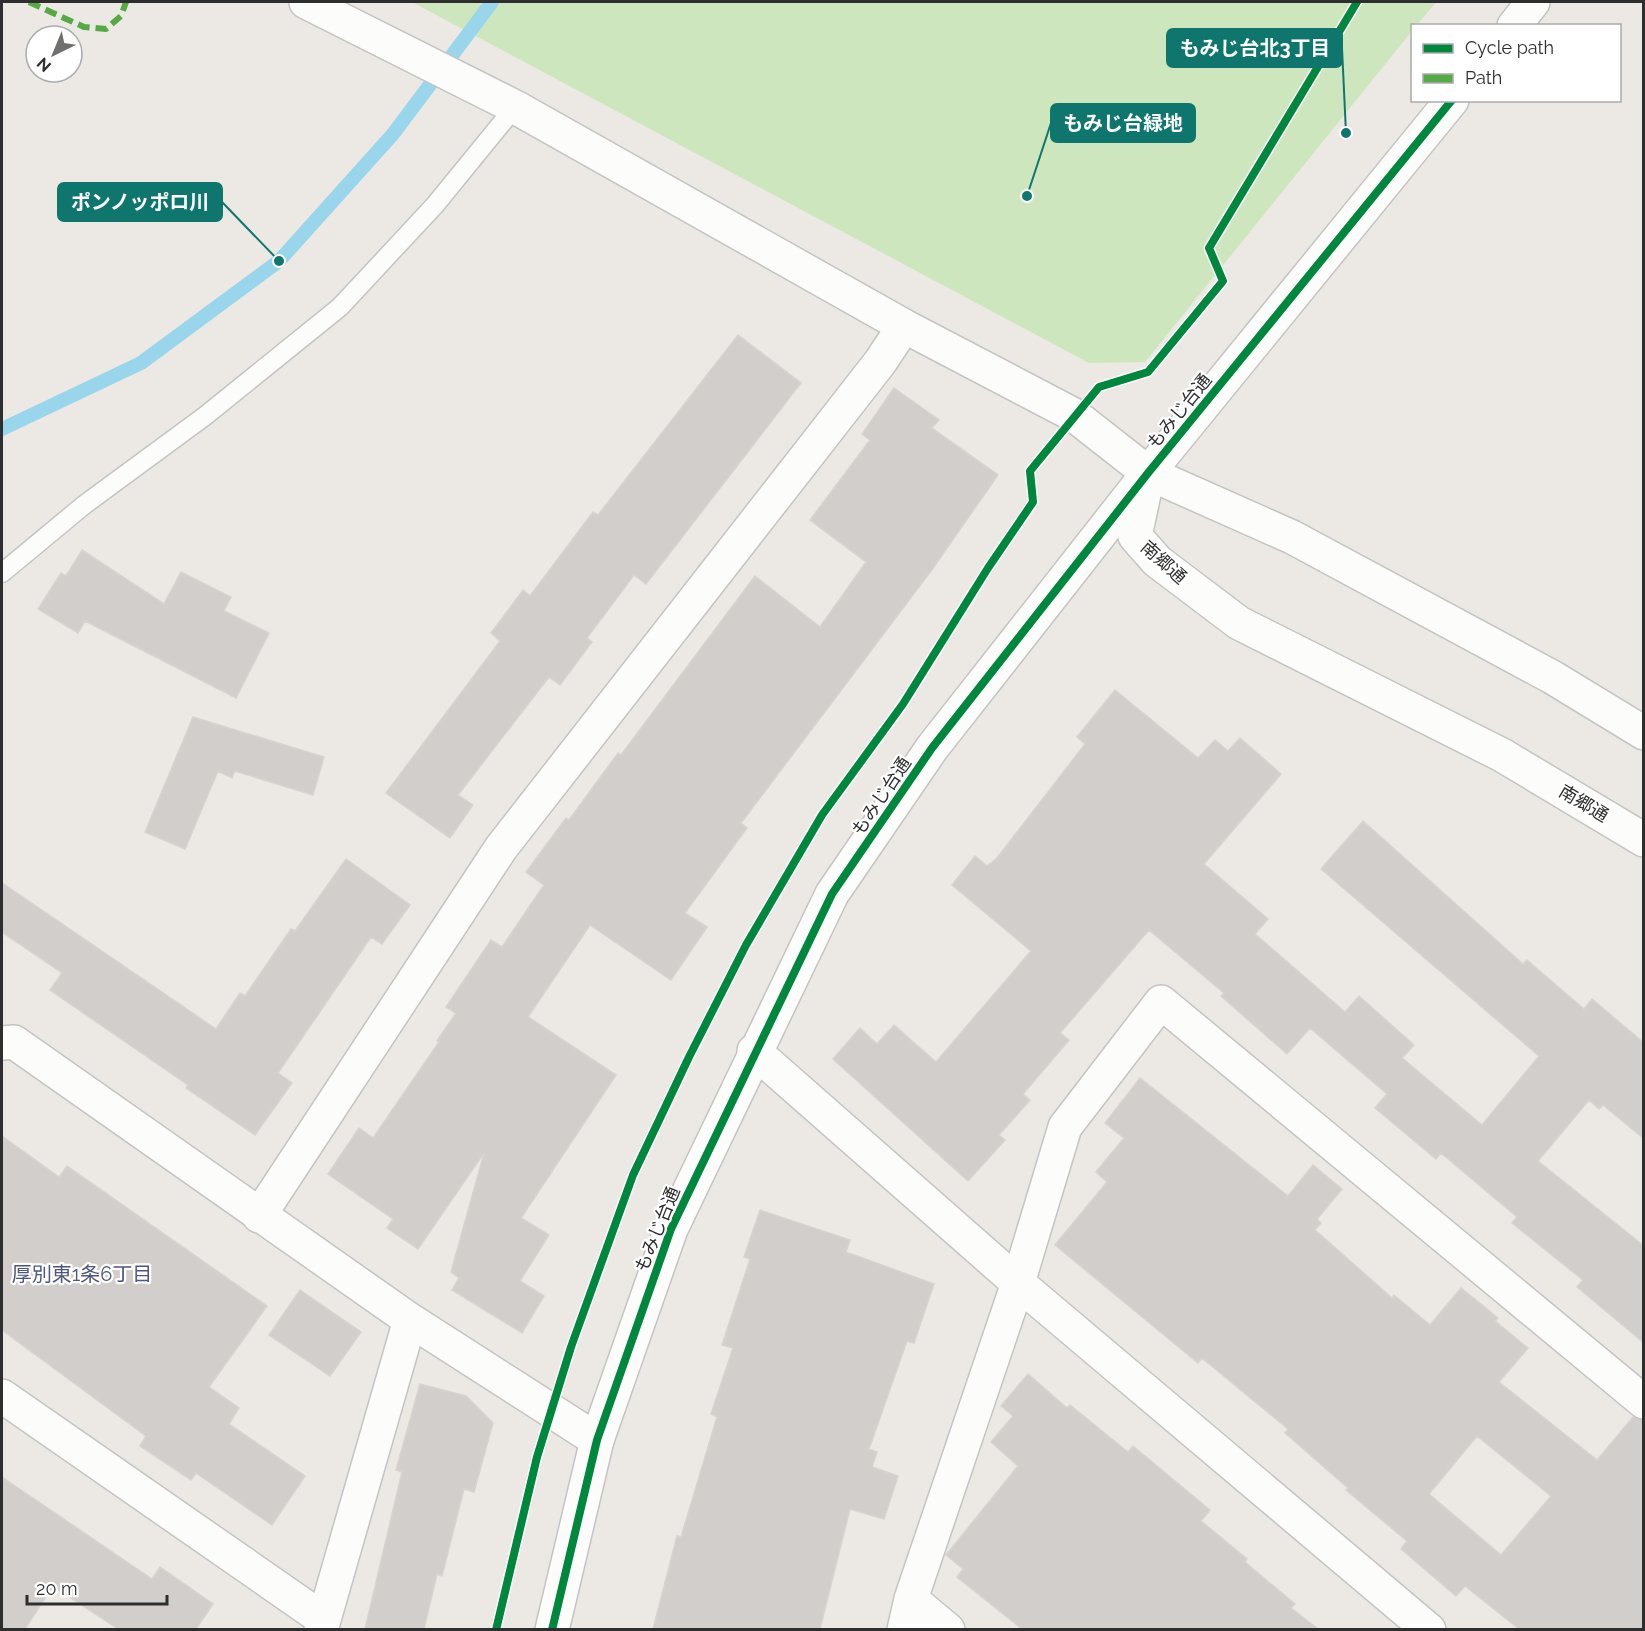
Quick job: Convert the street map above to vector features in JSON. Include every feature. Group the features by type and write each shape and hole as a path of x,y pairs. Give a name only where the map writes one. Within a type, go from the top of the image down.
{"street":[{"path":"306,2 515,107 904,326 1074,415 1148,473 1292,537 1551,677 1644,733"},
{"path":"1516,24 1533,2"},
{"name":"もみじ台通","path":"552,1629 597,1440 670,1229 754,1051 832,894 932,748 1148,473 1450,102"},
{"path":"259,1216 501,848 881,361 904,326"},
{"name":"南郷通","path":"1148,473 1135,536 1157,561 1239,623 1503,755 1644,840"},
{"path":"948,1629 907,1614 1018,1283 1065,1127 1161,1002 1644,1402"},
{"path":"2,1043 14,1042 410,1320 597,1440"},
{"path":"754,1051 1018,1283 1429,1629"},
{"path":"2,1396 322,1624 410,1320"}],"lane":[{"path":"2,573 84,504 205,416 340,307 435,205 515,107"}],"green space":[{"path":"412,2 1436,2 1418,24 1411,24 1411,32 1145,362 1089,363"}],"building":[{"path":"738,335 801,383 646,584 634,575 587,638 592,642 560,685 549,677 458,795 473,805 450,838 386,793 500,641 491,633 523,590 530,596 593,512 598,515"},
{"path":"894,388 939,420 932,428 998,475 931,571 741,823 747,828 685,913 707,927 671,980 590,925 528,1017 616,1075 521,1218 549,1235 520,1281 544,1296 522,1333 452,1290 459,1278 451,1272 484,1153 418,1249 387,1228 393,1219 328,1174 359,1128 373,1138 439,1042 437,1041 456,1013 446,1007 491,940 502,947 544,885 526,872 566,818 569,820 618,753 621,755 755,576 820,627 866,562 810,520 870,440 862,434"},
{"path":"82,550 164,604 181,572 231,597 224,611 269,633 236,698 85,621 78,633 38,609 61,573 66,576"},
{"path":"1115,690 1198,758 1215,740 1228,751 1240,738 1281,774 1204,864 1268,919 1255,934 1345,1012 1359,996 1414,1045 1402,1058 1482,1125 1539,1056 1321,869 1363,821 1523,964 1527,960 1584,1009 1592,999 1644,1043 1644,1139 1603,1105 1599,1109 1589,1100 1538,1161 1644,1246 1644,1343 1577,1287 1583,1280 1512,1223 1517,1217 1441,1153 1436,1159 1375,1108 1387,1094 1310,1028 1287,1054 1221,996 1224,993 1149,930 1060,1033 1069,1040 1023,1094 1030,1100 999,1135 1005,1140 968,1181 833,1059 860,1028 877,1044 894,1025 936,1062 1031,951 952,885 975,856 987,866 997,858 1085,744 1077,737"},
{"path":"193,717 324,757 313,795 235,771 232,778 218,771 185,849 145,832"},
{"path":"346,859 410,905 382,944 371,937 278,1073 292,1083 255,1135 186,1088 188,1085 50,990 62,973 2,932 2,883 216,1029 240,993 245,996 291,929 295,931"},
{"path":"1140,1078 1288,1196 1313,1165 1342,1189 1317,1219 1321,1223 1315,1230 1392,1298 1394,1295 1430,1325 1461,1288 1498,1318 1495,1321 1528,1348 1499,1382 1597,1460 1633,1417 1644,1420 1644,1629 1519,1629 1465,1586 1456,1596 1401,1549 1407,1541 1346,1490 1348,1488 1285,1433 1288,1429 1202,1358 1198,1363 1055,1245 1107,1182 1096,1172 1124,1138 1105,1123","holes":["1477,1436 1551,1496 1501,1555 1429,1494"]},
{"path":"2,1136 59,1177 67,1166 267,1306 209,1387 239,1408 229,1424 305,1476 272,1525 196,1473 191,1480 140,1446 146,1436 2,1330"},
{"path":"760,1210 850,1240 846,1252 934,1284 914,1343 907,1341 869,1449 877,1452 872,1467 898,1476 884,1519 850,1509 820,1629 653,1629 677,1536 681,1537 717,1417 711,1414 733,1348 722,1345 750,1259 744,1257"},
{"path":"300,1290 361,1332 330,1376 269,1335"},
{"path":"1028,1374 1067,1408 1070,1405 1128,1452 1133,1446 1210,1510 1201,1521 1247,1559 1245,1562 1295,1604 1291,1608 1318,1629 1022,1629 957,1577 963,1569 946,1555 1018,1466 991,1442 1013,1416 1001,1406"},
{"path":"420,1384 466,1396 493,1423 474,1492 464,1489 442,1576 437,1574 424,1629 365,1629 402,1472 396,1470"},
{"path":"2,1477 152,1579 160,1567 213,1604 196,1629 118,1629 53,1586 25,1629 2,1629"}],"waterway":[{"path":"2,429 141,363 279,261 393,134 492,2"}],"marked path":[{"path":"29,2 84,27 106,29 121,16 126,2"}],"cycle path":[{"path":"496,1630 537,1457 571,1347 633,1175 746,945 822,815 903,704 988,568 1033,502 1030,471 1099,387 1148,372 1223,281 1209,248 1357,2"},
{"path":"552,1630 597,1440 671,1229 832,894 932,748 1148,473 1450,102"}],"place":[{"name":"もみじ台北3丁目","path":"1346,133"},
{"name":"もみじ台緑地","path":"1027,196"},
{"name":"ポンノッポロ川","path":"279,261"}],"district":[{"name":"厚別東1条6丁目","path":"82,1274"}]}
